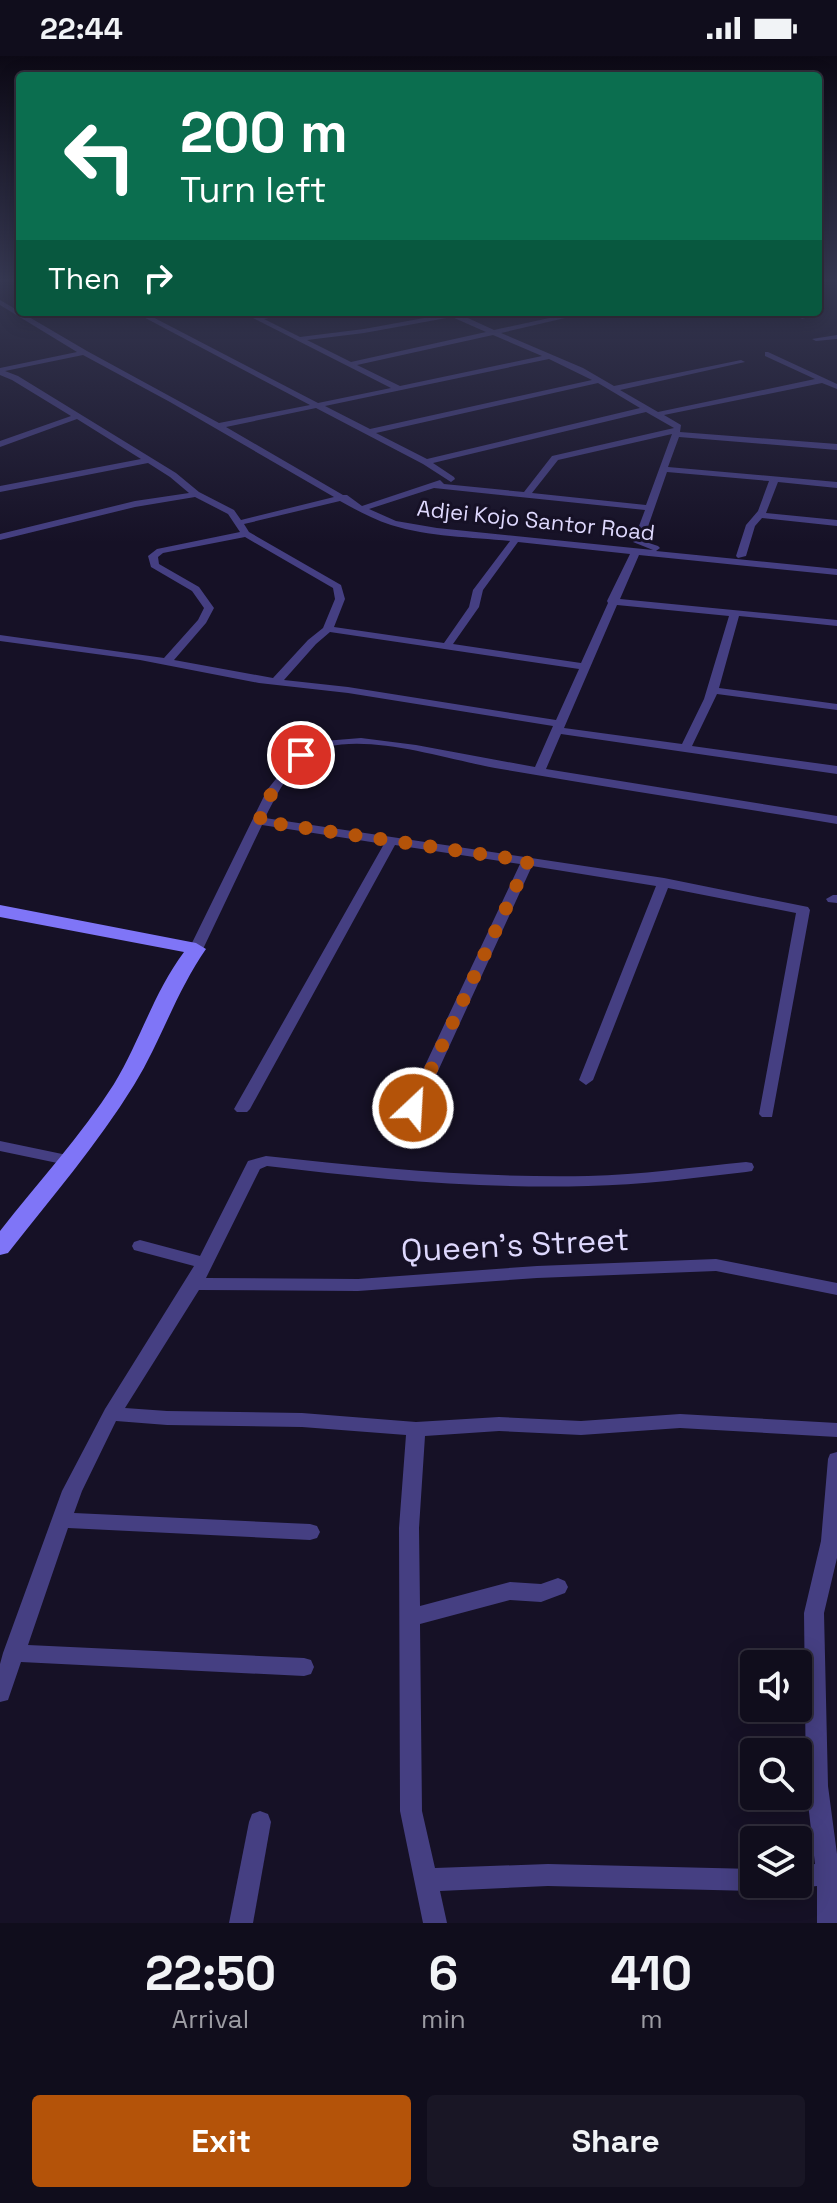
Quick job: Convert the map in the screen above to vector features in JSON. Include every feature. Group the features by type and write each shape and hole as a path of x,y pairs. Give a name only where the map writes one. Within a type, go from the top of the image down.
{"street":[{"name":"Adjei Kojo Santor Road","path":"114,369 361,509 410,527 837,572"},
{"path":"248,369 426,462 451,479 361,509"},
{"path":"360,369 398,388"},
{"path":"219,426 490,369"},
{"path":"574,369 659,414 676,432"},
{"path":"613,389 707,369"},
{"path":"800,369 837,387"},
{"path":"0,371 173,475 196,494 231,512 246,534 338,587 340,599 328,629 277,681"},
{"path":"659,414 823,380"},
{"path":"369,432 598,381"},
{"path":"426,462 648,409"},
{"path":"0,444 76,417"},
{"path":"676,432 638,542 642,546 837,565"},
{"path":"526,495 555,458 676,432 837,447"},
{"path":"0,489 146,461"},
{"path":"664,469 837,485"},
{"path":"741,556 751,525 759,515 774,480"},
{"path":"433,485 650,508"},
{"path":"0,537 135,504 196,494"},
{"path":"238,523 344,497"},
{"path":"759,515 837,523"},
{"path":"167,662 182,641 207,618 209,608 196,589 154,565 153,556 160,551 246,534"},
{"path":"447,646 474,607 478,590 516,539"},
{"path":"540,769 636,551"},
{"path":"612,601 837,623"},
{"path":"686,747 713,690 735,613"},
{"path":"328,629 585,667"},
{"path":"0,638 837,770"},
{"path":"713,690 837,707"},
{"path":"0,1247 109,1107 139,1058 176,975 196,949 273,790 307,750 350,741 386,744 837,820"},
{"path":"259,821 664,882 803,910 767,1114"},
{"path":"242,1109 392,840"},
{"path":"413,1108 528,861"},
{"path":"586,1080 664,882"},
{"path":"0,911 196,949"},
{"path":"0,1146 67,1160"},
{"path":"0,1693 72,1491 111,1414 194,1284 248,1173 261,1162 377,1174 523,1181 592,1181 746,1167"},
{"path":"140,1246 204,1263"},
{"name":"Queen’s Street","path":"194,1284 358,1285 537,1272 716,1265 837,1289"},
{"path":"111,1414 302,1420 416,1429 499,1424 581,1428 680,1421 837,1430"},
{"path":"416,1429 409,1516 411,1811 435,1923"},
{"path":"829,1923 828,1874 817,1786 814,1613 831,1541 837,1459"},
{"path":"61,1520 310,1532"},
{"path":"409,1618 510,1591 541,1593 558,1587"},
{"path":"13,1653 304,1667"},
{"path":"241,1923 260,1822"},
{"path":"812,1876 828,1874"},
{"path":"428,1880 548,1875 740,1880"}],"route":[{"path":"301,755 273,790 259,821 528,861 413,1108"}]}
